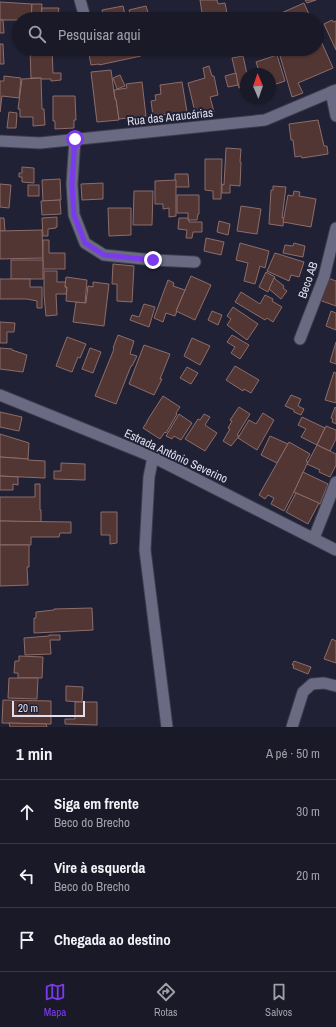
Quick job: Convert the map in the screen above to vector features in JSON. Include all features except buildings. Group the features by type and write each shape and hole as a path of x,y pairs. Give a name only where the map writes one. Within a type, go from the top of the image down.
{"street":[{"path":"80,0 83,12"},
{"path":"333,91 336,116"},
{"name":"Rua das Araucárias","path":"0,140 40,143 265,120 333,91"},
{"path":"75,139 72,184 74,215 85,243 104,255 153,260 195,262"},
{"name":"Beco AB","path":"300,339 324,277 336,228"},
{"name":"Estrada Antônio Severino","path":"0,395 154,457 336,550"},
{"path":"154,457 149,477 145,550 167,727"},
{"path":"314,538 336,482"},
{"path":"292,727 303,692 312,684 324,683 336,686"}],"route":[{"path":"75,139 72,184 74,215 85,243 104,255 153,260"}]}
